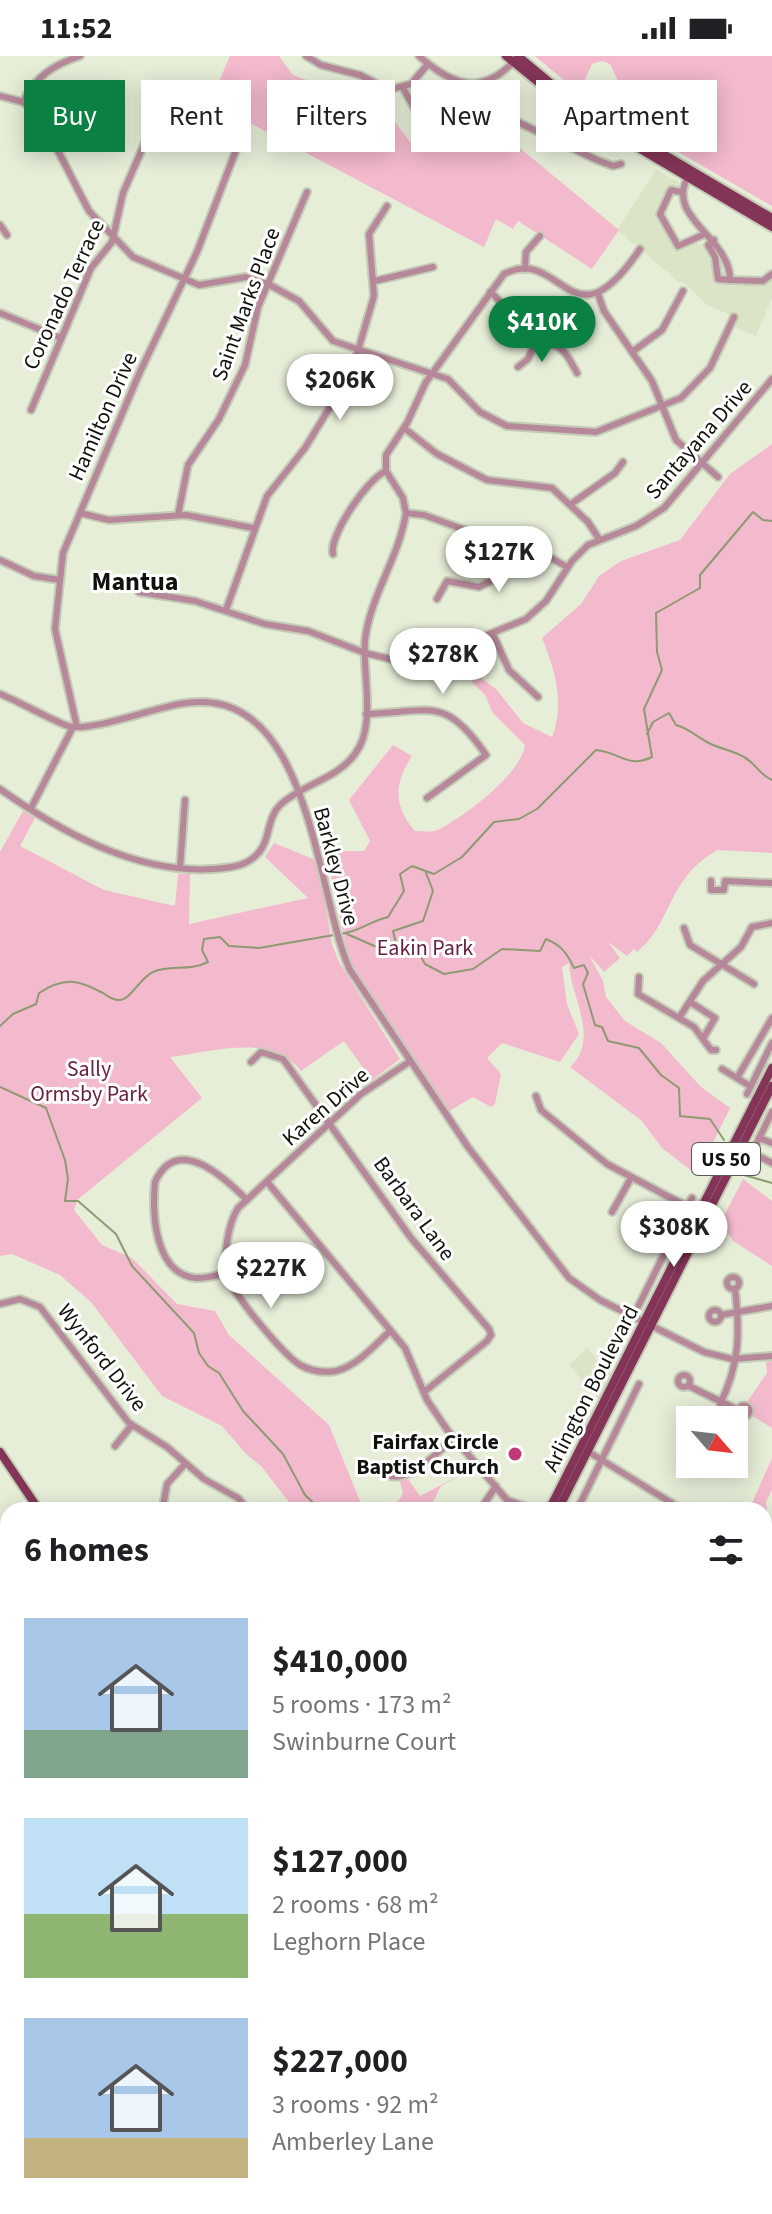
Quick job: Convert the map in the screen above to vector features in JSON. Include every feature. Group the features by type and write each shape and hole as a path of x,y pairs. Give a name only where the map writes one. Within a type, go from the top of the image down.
{"main road":[{"path":"514,58 570,99 772,227"},
{"path":"690,174 772,218"},
{"name":"Arlington Boulevard","path":"647,1324 772,1068"},
{"name":"Arlington Boulevard","path":"561,1502 647,1324 772,1086"},
{"path":"690,1202 696,1219"},
{"name":"Arlington Boulevard","path":"554,1502 584,1450"},
{"path":"0,1452 34,1502"}],"street":[{"path":"23,102 35,81 55,65 80,56"},
{"path":"306,56 321,65 360,75 383,89 403,88 428,64"},
{"path":"419,56 450,77 465,80"},
{"path":"50,57 55,65"},
{"path":"490,80 514,58"},
{"path":"403,88 411,105"},
{"path":"0,96 23,102 44,122 89,211 113,240 133,257 185,280 208,286 246,277 268,284 299,301 328,337 455,384 480,412 500,424 519,429 554,427 596,432 684,397 702,378 734,317"},
{"path":"520,123 597,160 613,166 621,164"},
{"name":"Coronado Terrace","path":"31,410 91,268 113,240 123,193 141,152"},
{"name":"Hamilton Drive","path":"75,727 55,629 63,553 139,374 185,280 235,152"},
{"path":"690,174 681,192 681,201 724,254 730,280"},
{"path":"681,192 671,190 660,214 678,246 705,234"},
{"name":"Saint Marks Place","path":"178,515 188,465 219,419 245,365 258,307 307,192"},
{"path":"226,610 253,528 272,488 300,455 345,385 373,301 375,281 368,238 375,220 387,206"},
{"path":"0,225 7,235"},
{"path":"525,269 526,252 540,236"},
{"path":"714,240 708,245 715,257 718,279 763,281 772,274"},
{"path":"0,789 119,855 180,868 226,868 250,860 266,844 277,809 326,779 354,756 363,740 368,619 406,513 403,498 386,471 386,455 404,428 431,375 504,274 525,269 579,293 598,294 614,284 640,249"},
{"path":"375,281 433,267"},
{"path":"632,352 662,330 683,291"},
{"path":"490,292 506,304 524,330 564,349 577,373"},
{"path":"598,294 604,311 652,381 676,440 718,477"},
{"path":"0,313 61,338"},
{"path":"518,367 528,359 538,337"},
{"name":"Santayana Drive","path":"139,592 183,598 265,624 308,631 365,653 437,667 450,661 475,640 517,625 536,611 552,594 581,550 656,515 703,464 772,379"},
{"path":"404,428 437,454 483,478 520,486 547,486 571,504 599,539"},
{"path":"571,504 615,473 623,462"},
{"path":"333,554 334,539 370,481 386,471"},
{"path":"80,513 109,520 178,515 221,519 253,528"},
{"path":"406,513 424,515 500,541 531,546 567,567"},
{"path":"437,599 447,581 479,587 491,581 500,541"},
{"path":"0,560 27,574 60,580"},
{"path":"493,634 511,673 538,697"},
{"path":"0,694 75,727 31,808"},
{"name":"Barkley Drive","path":"75,727 185,703 224,705 248,717 267,733 298,794 318,849 339,944 355,980 468,1147 563,1271 586,1292 704,1352 738,1359 772,1356"},
{"path":"366,714 441,711 456,717 472,734 486,755 427,798"},
{"path":"180,868 185,800"},
{"path":"711,881 711,890 724,890 725,881 772,883"},
{"path":"679,1018 720,963 741,947 752,927 772,923"},
{"path":"684,928 690,945 754,984"},
{"path":"639,977 638,994 679,1018 704,1037 711,1050 716,1050"},
{"path":"690,1002 715,1018 704,1037"},
{"path":"737,1078 772,1018"},
{"path":"747,1094 772,1043"},
{"name":"Barbara Lane","path":"251,1062 259,1052 279,1056 330,1122 411,1238 491,1333 487,1341 424,1392"},
{"name":"Karen Drive","path":"247,1200 367,1088 409,1062"},
{"path":"722,1069 750,1086"},
{"path":"536,1096 541,1110 607,1164 631,1178 690,1202 633,1317"},
{"path":"745,1167 772,1112"},
{"path":"759,1138 772,1143"},
{"path":"741,1147 772,1163"},
{"path":"227,1273 189,1276 169,1258 154,1233 155,1182 172,1162 192,1159 206,1165 247,1200 231,1221 227,1273 238,1294 285,1350 307,1368 329,1371 349,1366 390,1331"},
{"path":"612,1212 631,1178"},
{"path":"268,1183 410,1355 424,1392 454,1438 510,1502"},
{"path":"720,1404 738,1359 735,1289"},
{"name":"Wynford Drive","path":"0,1304 20,1299 40,1307 132,1425 241,1502"},
{"path":"721,1315 772,1306"},
{"path":"581,1502 639,1384"},
{"path":"689,1386 726,1406"},
{"path":"115,1446 132,1425"},
{"path":"381,1472 392,1478 409,1474 454,1438"},
{"path":"584,1450 669,1502"},
{"path":"164,1502 167,1484 185,1464"},
{"path":"485,1502 496,1486"}],"shaded area":[{"path":"656,170 679,182 666,215 682,246 695,240 698,245 711,241 725,262 730,286 755,283 772,275 772,298 756,336 734,327 737,318 707,305 686,284 679,282 617,230"},
{"path":"588,1347 601,1367 613,1375 600,1401 569,1365"}],"green space":[{"path":"230,56 279,56 293,75 307,80 267,80 267,132 251,124 251,80 220,80"},
{"path":"535,56 772,56 772,206 678,152 717,152 717,80 617,80 610,64 602,61 592,64 585,80 564,80"},
{"path":"395,122 411,143 411,152 520,152 520,148 619,230 592,269 518,221 513,229 496,219 484,247 304,152 395,152"},
{"name":"Eakin Park","path":"772,444 772,853 718,850 689,873 658,928 637,952 634,949 627,956 608,942 620,958 604,972 589,955 603,981 606,997 625,1021 661,1043 701,1087 730,1108 697,1175 662,1148 642,1121 570,1067 579,1056 584,1030 569,963 562,967 567,1004 579,1034 560,1062 502,1043 487,1058 501,1074 495,1104 491,1107 473,1097 449,1111 409,1059 349,960 326,851 364,851 370,841 349,800 393,745 412,756 402,776 398,794 403,813 415,831 440,829 491,793 514,768 525,745 493,713 485,695 471,681 480,677 496,689 523,723 552,737 558,712 557,687 542,638 581,604 599,576 621,561 680,540 730,474"},
{"name":"Sally Ormsby Park","path":"23,811 35,818 20,846 104,890 175,906 178,874 190,874 189,924 308,898 265,857 274,843 318,861 332,944 339,962 400,1059 372,1080 344,1041 301,1071 289,1059 258,1048 222,1049 170,1057 202,1098 77,1200 74,1210 102,1245 132,1258 177,1304 215,1311 229,1335 329,1425 360,1502 289,1502 261,1466 222,1426 162,1396 91,1302 60,1275 12,1254 0,1256 0,852"},
{"path":"743,1179 772,1201 772,1266 733,1241 721,1222"},
{"path":"772,1361 772,1428 751,1415 747,1402 767,1373 766,1362"},
{"path":"772,1458 772,1490 766,1502 753,1502"},
{"path":"473,1468 441,1486 433,1502 395,1502 403,1494 400,1481 408,1479 420,1496"}],"waterway":[{"path":"340,934 388,917 404,891 400,874 412,866 434,874 462,857 494,822 519,819 537,809 596,750 630,761 652,757 644,709 662,670 657,652 656,613 700,588 700,575 753,512 763,520 772,521"},
{"path":"647,734 653,722 669,713 676,725 744,757 772,780"},
{"path":"426,873 433,891 423,921 393,931 396,944 415,946 425,964 444,974 473,969 502,949 540,951 546,939 556,944 574,968 584,965 588,973 583,984 595,1025 602,1027 608,1041 639,1048 661,1075 679,1088 680,1116 710,1119 724,1140"},
{"path":"347,934 379,948 387,942 395,943"},
{"path":"0,1026 13,1014 36,1004 39,993 63,982 78,983 113,999 124,999 153,972 194,967 208,962 202,950 204,939 220,937 229,946 259,948 334,935"},
{"path":"0,1087 46,1108 65,1160 68,1179 65,1201 78,1201 116,1234 132,1266 194,1333 199,1353 208,1366 219,1373 243,1411 283,1454 305,1495 312,1502"},
{"path":"744,1175 772,1183"}],"place":[{"name":"Fairfax Circle Baptist Church","path":"515,1454"}],"district":[{"name":"Mantua","path":"135,581"}]}
